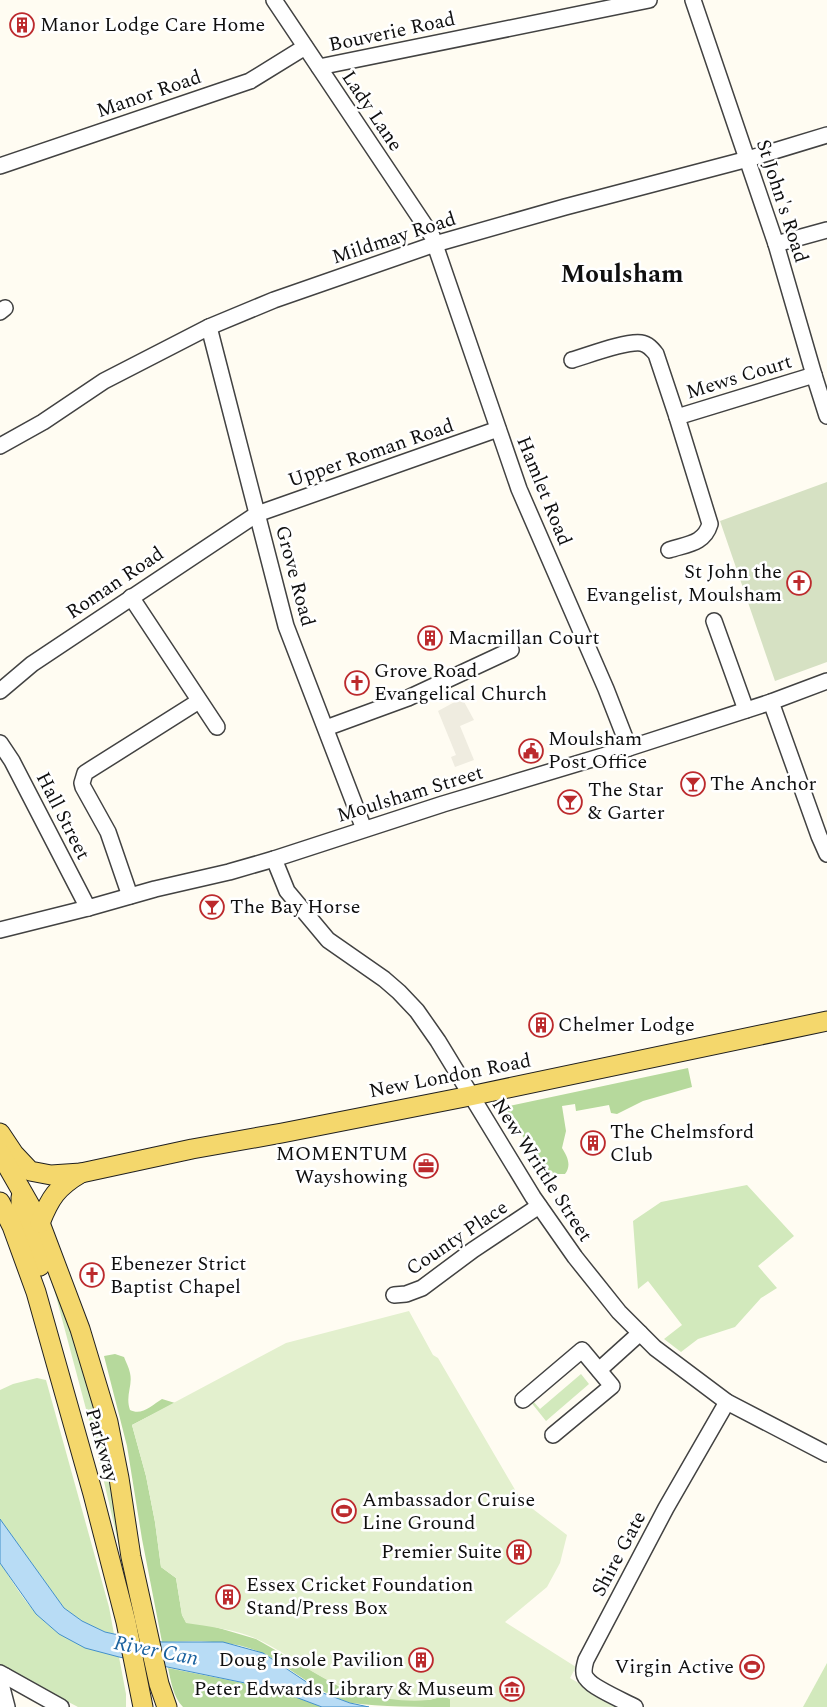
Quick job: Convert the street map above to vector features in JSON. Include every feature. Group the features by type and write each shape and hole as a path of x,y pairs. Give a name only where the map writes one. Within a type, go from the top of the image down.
{"main road":[{"name":"New London Road","path":"51,1174 81,1173 470,1096 827,1021"},
{"path":"0,1133 26,1168 34,1172 51,1174"},
{"name":"Parkway","path":"0,1153 40,1223 80,1328 108,1422 131,1557 165,1700"},
{"name":"New London Road","path":"40,1223 53,1195 70,1179 81,1173"},
{"path":"36,1292 44,1277 21,1211 20,1201 33,1182 51,1174"},
{"name":"Parkway","path":"2,1211 36,1292 93,1494 126,1622 143,1707"}],"street":[{"name":"Lady Lane","path":"274,0 432,236 435,244"},
{"name":"Bouverie Road","path":"320,67 649,0"},
{"name":"St John's Road","path":"693,0 776,244 827,416"},
{"name":"Manor Road","path":"0,166 250,81 305,46"},
{"name":"Mildmay Road","path":"0,446 43,422 104,381 209,327 274,300 435,244 565,207 748,159 827,135"},
{"path":"776,244 827,230"},
{"name":"Hamlet Road","path":"435,244 498,429 539,537 606,689 629,748"},
{"name":"Grove Road","path":"209,327 286,626 364,829"},
{"name":"Mews Court","path":"572,360 632,343 643,343 656,354 710,524 707,534 698,541 669,550"},
{"name":"Mews Court","path":"677,417 814,375"},
{"name":"Upper Roman Road","path":"257,514 498,429"},
{"name":"Roman Road","path":"0,691 32,664 131,596 257,514"},
{"path":"131,596 217,727"},
{"path":"714,621 746,710"},
{"path":"326,728 408,698 511,650"},
{"name":"Moulsham Street","path":"0,930 274,859 364,829 629,748 771,702 827,681"},
{"path":"130,896 108,832 83,787 82,778 85,773 199,701"},
{"path":"771,702 827,854"},
{"name":"Hall Street","path":"0,743 12,762 88,908"},
{"name":"New Writtle Street","path":"274,859 287,891 328,940 384,979 417,1011 539,1206 575,1257 613,1305 640,1333 674,1363 727,1402 825,1448"},
{"name":"County Place","path":"394,1295 410,1293 422,1288 473,1250 539,1206"},
{"path":"599,1370 640,1333"},
{"path":"523,1400 582,1350 612,1386 553,1435"},
{"name":"Shire Gate","path":"635,1707 592,1684 586,1678 584,1670 586,1660 666,1508 727,1402"},
{"path":"7,1707 1,1684 3,1674 61,1707"}],"green space":[{"path":"827,482 827,662 775,681 720,521"},
{"path":"688,1068 692,1087 643,1101 617,1114 611,1113 609,1105 576,1111 575,1104 562,1106 566,1131 562,1148 567,1157 568,1167 565,1174 555,1174 555,1181 539,1173 535,1151 523,1137 518,1122 515,1119 503,1116 499,1110 504,1107"},
{"path":"747,1185 794,1236 758,1266 777,1288 761,1298 735,1327 698,1339 681,1352 664,1339 682,1325 648,1281 638,1289 633,1221 661,1202"},
{"path":"31,1225 53,1271 100,1424 113,1481 123,1563 94,1439 54,1289"},
{"name":"Ambassador Cruise Line Ground","path":"409,1311 433,1355 438,1358 521,1500 567,1535 560,1563 547,1587 505,1622 576,1667 570,1678 620,1707 450,1707 450,1699 444,1697 412,1701 363,1694 321,1677 257,1639 241,1633 186,1623 182,1615 176,1578 161,1567 146,1476 132,1425 286,1343"},
{"path":"115,1354 124,1357 130,1371 131,1382 128,1400 130,1410 143,1411 162,1399 175,1403 132,1425 146,1476 161,1567 176,1578 182,1615 186,1622 212,1626 256,1639 340,1687 429,1700 445,1696 450,1699 450,1707 387,1706 351,1703 327,1693 275,1660 252,1649 227,1643 162,1642 142,1539 127,1446 104,1356"},
{"path":"581,1374 589,1384 546,1421 530,1401 532,1400 540,1409"},
{"path":"37,1378 46,1380 109,1607 114,1634 105,1632 82,1621 64,1608 0,1519 0,1390 13,1384"},
{"path":"0,1563 22,1596 46,1623 75,1642 119,1657 126,1694 126,1707 78,1707 0,1666"},
{"path":"827,1663 827,1707 803,1707"},
{"path":"168,1668 274,1689 322,1707 183,1707 175,1694"}],"shaded area":[{"path":"462,698 474,720 460,726 474,760 455,767 451,757 456,755 438,711"}],"water":[{"name":"River Can","path":"0,1519 64,1608 82,1621 105,1632 114,1634 162,1642 223,1642 263,1653 323,1693 350,1703 369,1707 322,1707 274,1689 119,1657 85,1648 59,1634 36,1614 0,1563"}],"place":[{"name":"Manor Lodge Care Home","path":"22,25"},
{"name":"St John the Evangelist, Moulsham","path":"799,583"},
{"name":"Macmillan Court","path":"430,638"},
{"name":"Grove Road Evangelical Church","path":"357,683"},
{"name":"Moulsham Post Office","path":"531,751"},
{"name":"The Anchor","path":"693,784"},
{"name":"The Star & Garter","path":"570,802"},
{"name":"The Bay Horse","path":"212,907"},
{"name":"Chelmer Lodge","path":"541,1025"},
{"name":"The Chelmsford Club","path":"593,1143"},
{"name":"MOMENTUM Wayshowing","path":"426,1166"},
{"name":"Ebenezer Strict Baptist Chapel","path":"92,1275"},
{"name":"Ambassador Cruise Line Ground","path":"344,1511"},
{"name":"Premier Suite","path":"519,1552"},
{"name":"Essex Cricket Foundation Stand/Press Box","path":"228,1597"},
{"name":"Doug Insole Pavilion","path":"421,1660"},
{"name":"Virgin Active","path":"752,1667"},
{"name":"Peter Edwards Library & Museum","path":"512,1689"}],"district":[{"name":"Moulsham","path":"622,275"}]}
